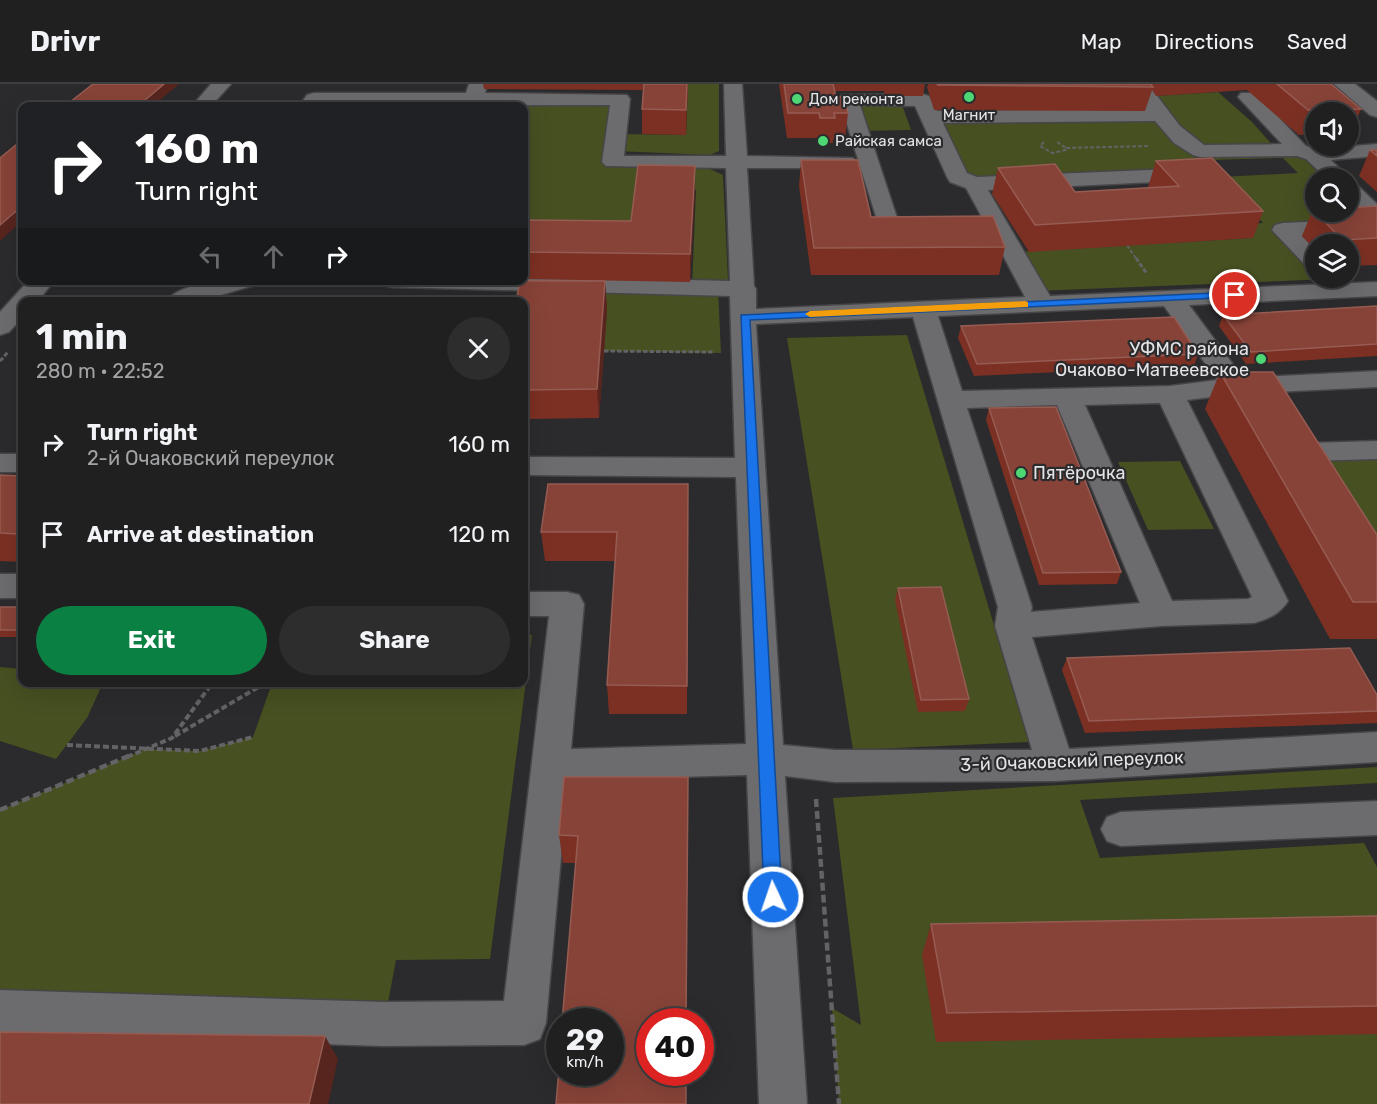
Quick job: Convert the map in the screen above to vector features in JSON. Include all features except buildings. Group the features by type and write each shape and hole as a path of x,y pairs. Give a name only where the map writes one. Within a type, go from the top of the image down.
{"street":[{"path":"205,102 222,84"},
{"path":"734,84 750,468 783,1104"},
{"path":"1005,237 892,237 857,131 849,99 922,100 958,177 974,183 1219,173 1161,116 1138,84"},
{"path":"1343,84 1377,111"},
{"path":"312,102 314,99 476,92 620,99 613,162 638,170 738,164 869,162"},
{"path":"1248,98 1305,151"},
{"path":"929,117 1161,116"},
{"path":"1194,148 1305,152"},
{"path":"1359,151 1377,150"},
{"path":"1311,156 1326,168"},
{"path":"974,183 1036,291 1040,304"},
{"path":"1359,199 1377,216"},
{"path":"1305,254 1273,227 1377,225"},
{"path":"28,297 38,285"},
{"path":"187,297 228,285"},
{"path":"497,285 517,292 744,289"},
{"path":"745,317 1172,298 1305,287"},
{"path":"1359,287 1377,289"},
{"path":"1172,298 1234,386"},
{"path":"0,327 18,307"},
{"path":"923,309 1015,606 1012,626 1055,765"},
{"path":"950,400 1170,394 1234,386 1377,379"},
{"path":"1268,385 1328,481"},
{"path":"1012,626 1161,614 1254,611 1271,601 1170,394"},
{"path":"1068,398 1161,614"},
{"path":"1298,433 1377,450"},
{"path":"0,463 18,463"},
{"path":"528,475 750,468"},
{"path":"0,586 18,586"},
{"path":"0,1012 384,1024 524,1023 567,604 528,604"},
{"name":"3-й Очаковский переулок","path":"551,765 766,759 835,766 1055,765 1377,747"},
{"path":"1121,829 1377,818"}],"path":[{"path":"1047,141 1041,143 1040,146 1044,150 1060,152 1066,150 1066,147"},
{"path":"1055,141 1066,147 1194,148"},
{"path":"604,351 746,353"},
{"path":"172,738 209,687"},
{"path":"0,810 172,738 259,687"},
{"path":"67,745 200,751 253,737"},
{"path":"835,766 815,793 839,1104"}],"green space":[{"path":"651,84 719,84 719,151 710,155 615,151 613,162 639,163 639,167 708,168 723,175 728,280 718,288 721,353 604,351 607,309 528,302 528,297 516,297 519,285 692,287 696,190 636,190 631,230 528,229 528,102 498,102 499,99 620,99 616,134 686,135 687,86"},
{"path":"1218,92 1252,122 1277,150 1314,156 1327,168 1305,168 1305,222 1337,222 1283,230 1305,253 1305,280 1036,291 1014,252 1252,238 1242,225 1263,223 1222,177 1298,173 1283,158 1209,160 1219,173 974,184 930,119 1156,96"},
{"path":"849,99 900,99 911,130 857,131"},
{"path":"1359,199 1377,216 1359,219"},
{"path":"907,335 1029,742 853,750 787,338"},
{"path":"1377,450 1377,538 1310,452"},
{"path":"1180,461 1214,529 1148,530 1118,462"},
{"path":"528,635 532,635 528,666"},
{"path":"0,667 18,669 18,687 101,687 87,718 56,759 0,741"},
{"path":"271,687 525,687 490,959 396,960 384,1024 0,1012 0,810 146,749 200,751 253,737"},
{"path":"1377,767 1377,783 1080,800 1100,858 1364,843 1377,867 1377,1104 839,1104 832,1008 861,1025 833,798"}],"slow traffic":[{"path":"810,314 1025,305"}],"place":[{"name":"Магнит","path":"969,97"},
{"name":"Дом ремонта","path":"797,99"},
{"name":"Райская самса","path":"823,141"},
{"name":"УФМС района Очаково-Матвеевское","path":"1261,359"},
{"name":"Пятёрочка","path":"1021,473"}],"route":[{"path":"773,897 751,490 745,317 1235,295"}]}
